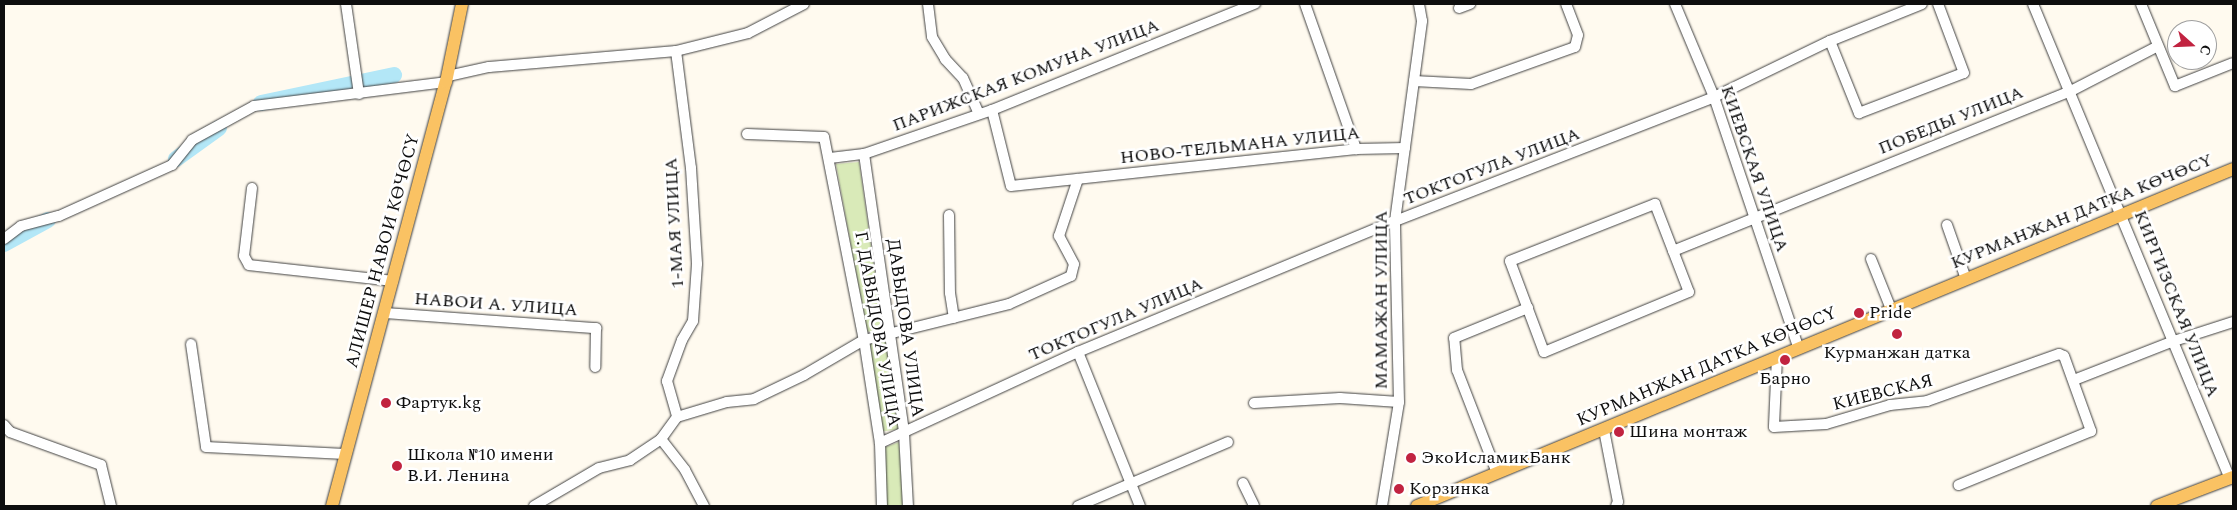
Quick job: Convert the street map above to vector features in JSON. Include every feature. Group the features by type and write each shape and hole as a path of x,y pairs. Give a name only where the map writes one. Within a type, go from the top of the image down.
{"main road":[{"name":"АЛИШЕР НАВОИ КӨЧӨСҮ","path":"332,506 447,79 462,4"},
{"name":"КУРМАНЖАН ДАТКА КӨЧӨСҮ","path":"1417,506 1604,430 1798,347 2123,216 2233,169"},
{"path":"2158,506 2232,478"}],"street":[{"path":"346,4 360,94"},
{"path":"4,239 22,226 59,216 172,165 192,140 254,106 360,94 447,79 498,66 676,51 748,33 782,9 804,4"},
{"path":"928,4 932,37 945,59 963,78 980,114"},
{"name":"ПАРИЖСКАЯ КОМУНА УЛИЦА","path":"830,158 864,154 992,110 1254,4"},
{"path":"1304,4 1356,149"},
{"name":"МАМАЖАН УЛИЦА","path":"1382,506 1399,402 1395,221 1422,21 1419,4"},
{"path":"1459,8 1470,4"},
{"path":"1414,81 1471,84 1575,47 1578,35 1566,4"},
{"name":"КИЕВСКАЯ УЛИЦА","path":"1676,4 1714,97 1753,218 1798,347"},
{"name":"ТОКТОГУЛА УЛИЦА","path":"880,443 1078,352 1395,221 1714,97 1830,41 1922,4"},
{"path":"1830,41 1859,113 1964,73 1938,4"},
{"name":"КИРГИЗСКАЯ УЛИЦА","path":"2033,4 2123,216 2172,342 2232,478"},
{"path":"2140,4 2175,86 2233,63"},
{"name":"ПОБЕДЫ УЛИЦА","path":"1673,251 2069,92 2158,46"},
{"name":"1-МАЯ УЛИЦА","path":"676,51 691,168 697,264 693,321 682,340 667,381 677,417"},
{"name":"НОВО-ТЕЛЬМАНА УЛИЦА","path":"992,110 1010,186 1356,149 1405,148"},
{"name":"Г. ДАВЫДОВА УЛИЦА","path":"746,134 824,137 830,158 864,340 880,443 882,506"},
{"name":"ДАВЫДОВА УЛИЦА","path":"864,154 904,433 908,506"},
{"path":"534,506 598,468 630,460 661,439 677,417 727,402 754,399 804,375 864,340 1009,304 1071,276 1074,264 1059,236 1078,178"},
{"path":"252,188 244,256 250,266 393,281"},
{"path":"1655,204 1673,251 1689,292 1544,352 1510,261 1655,204"},
{"path":"949,216 950,292 954,318"},
{"path":"1947,225 1966,279"},
{"path":"1871,259 1891,310"},
{"path":"1497,473 1457,370 1454,338 1528,308"},
{"name":"НАВОИ А. УЛИЦА","path":"385,312 596,328 595,367"},
{"path":"1959,485 2092,431 2074,380 2172,342 2233,322"},
{"path":"192,344 206,447 345,454"},
{"path":"1078,352 1140,506"},
{"name":"КИЕВСКАЯ","path":"1777,357 1774,427 1826,424 1890,404 1927,401 2059,354 2064,356 2074,380"},
{"path":"1254,403 1340,398 1399,402"},
{"path":"4,425 10,432 101,465 112,506"},
{"path":"1604,430 1618,502 1616,506"},
{"path":"661,439 685,470 704,506"},
{"path":"1078,506 1228,442"},
{"path":"1243,484 1254,506"}],"green space":[{"path":"859,162 883,329 867,332 836,164"},
{"path":"887,339 900,429 881,432 868,342"},
{"path":"899,442 903,506 885,506 883,448"}],"waterway":[{"path":"261,103 394,75"},
{"path":"176,159 219,128"},
{"path":"4,244 48,220"}],"place":[{"name":"Pride","path":"1859,313"},
{"name":"Курманжан датка","path":"1897,334"},
{"name":"Барно","path":"1785,360"},
{"name":"Фартук.kg","path":"386,403"},
{"name":"Шина монтаж","path":"1619,432"},
{"name":"ЭкоИсламикБанк","path":"1411,458"},
{"name":"Школа №10 имени В.И. Ленина","path":"397,466"},
{"name":"Корзинка","path":"1399,489"}]}
